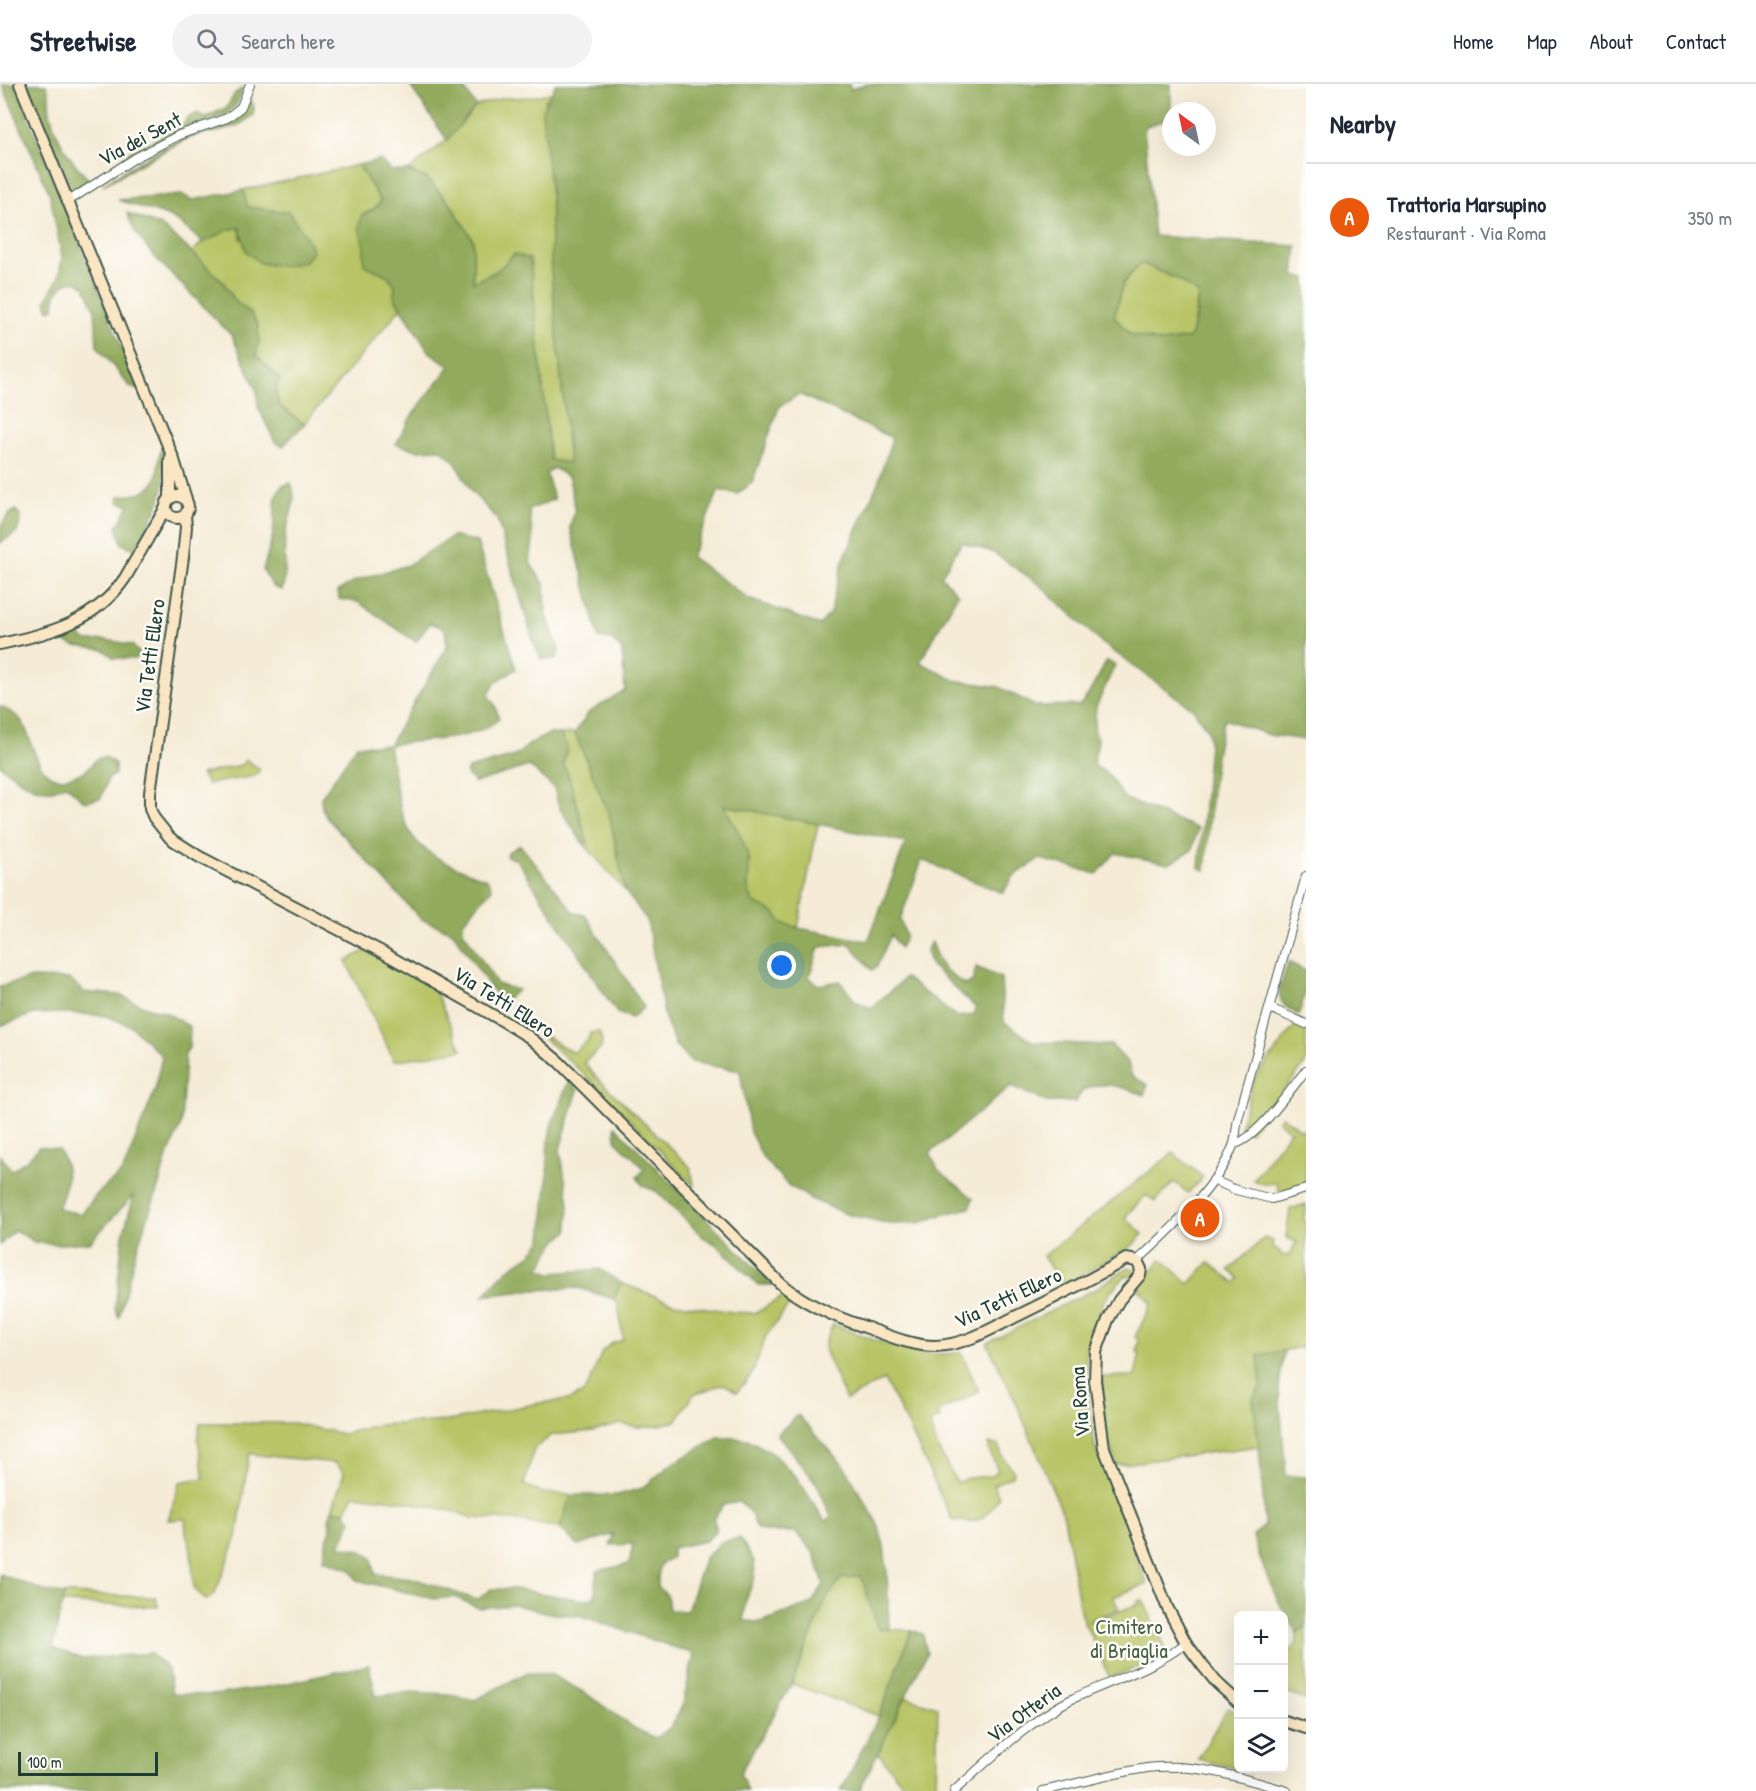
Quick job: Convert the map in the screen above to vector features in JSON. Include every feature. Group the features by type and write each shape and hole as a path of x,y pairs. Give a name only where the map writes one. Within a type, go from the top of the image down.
{"main road":[{"name":"Via Tetti Ellero","path":"20,84 168,448 186,499"},
{"name":"Via Tetti Ellero","path":"0,644 54,631 88,615 118,588 168,503 171,481 168,448"},
{"path":"178,496 186,499 189,507 178,517 169,515 168,503 178,496"},
{"name":"Via Tetti Ellero","path":"153,530 162,522 178,517 184,542 150,793 150,809 154,818 170,838 198,856 382,952 529,1037 559,1062 780,1283 796,1297 846,1321 909,1342 933,1346 954,1344 980,1334 1081,1285 1126,1258 1137,1261"},
{"name":"Via Roma","path":"1137,1261 1141,1269 1140,1275 1119,1300 1108,1320 1096,1352 1095,1380 1099,1422 1108,1463 1158,1586 1186,1643 1217,1683 1234,1698"},
{"path":"1288,1722 1306,1728"}],"street":[{"name":"Via dei Sent","path":"67,202 135,158 179,135 227,118 241,106 250,84"},
{"path":"1137,1261 1159,1241 1213,1180 1234,1144 1238,1119 1306,876"},
{"path":"1270,1008 1306,1024"},
{"path":"1234,1144 1242,1143 1255,1132 1306,1070"},
{"path":"1213,1180 1236,1190 1272,1199 1306,1189"},
{"name":"Via Otteria","path":"954,1791 1047,1713 1144,1669 1172,1654 1186,1643"},
{"path":"1043,1791 1147,1768 1176,1767 1210,1772 1287,1791"}],"green space":[{"path":"2,84 15,84 139,390 130,387 97,346 95,310 85,287 76,281 66,283 57,293 54,308 49,310 46,301 59,276 62,257 50,195"},
{"path":"28,84 46,84 50,112 60,141 91,182 73,188 68,182"},
{"path":"409,84 461,84 476,106 447,140"},
{"path":"555,84 849,84 851,89 867,84 1171,84 1171,102 1162,102 1162,121 1144,127 1154,236 1297,246 1294,276 1306,278 1306,740 1269,735 1224,719 1213,775 1205,870 1199,868 1209,743 1208,731 1193,709 1102,643 1040,585 994,553 962,542 941,576 958,594 920,662 954,680 999,687 1035,706 1080,705 1107,661 1115,665 1096,707 1094,728 1098,741 1093,765 1108,774 1124,798 1198,829 1192,850 1169,864 1115,853 1097,874 1040,859 1013,877 1003,893 922,860 900,920 906,936 900,948 891,935 877,966 872,970 850,944 819,947 809,977 818,985 840,981 855,1001 871,1008 905,978 957,1017 973,1015 976,1008 931,965 926,950 931,942 943,967 965,985 973,981 976,967 1001,978 1004,1022 1034,1042 1111,1045 1128,1063 1132,1076 1148,1085 1144,1095 1114,1086 1098,1085 1083,1091 1075,1102 1046,1102 1011,1086 930,1153 938,1170 973,1198 970,1208 920,1223 891,1224 846,1214 811,1199 788,1185 763,1158 750,1132 740,1071 691,1062 675,1045 664,1015 647,920 625,891 610,817 575,733 588,713 625,690 622,651 612,640 599,638 570,527 575,509 569,478 554,468 546,473 554,499 529,510 533,540 530,563 545,585 546,614 559,649 557,659 541,659 534,644 497,519 472,492 455,462 441,449 417,450 396,444 411,417 450,366 428,351 394,296 395,285 387,275 364,265 364,246 359,227 362,215 374,209 381,201 358,165 380,160 392,171 408,171 426,178 450,203 473,240 473,282 497,271 515,254 530,259 550,460 569,463 551,269 551,198 542,112","holes":["1141,263 1179,280 1198,294 1196,316 1190,338 1161,342 1131,335 1114,317 1123,283","799,394 892,438 878,483 843,561 830,613 820,625 749,599 691,557 719,490 737,494 752,483 779,407","724,805 906,842 868,941 782,923 775,913 754,903 748,890 749,858"]},
{"path":"243,88 237,104 225,115 176,133 123,160 129,152 183,126 187,118 198,113 205,118 227,107 235,93"},
{"path":"554,92 545,100 551,198 551,269 569,463 550,460 530,259 514,254 497,271 473,282 473,240 450,203 426,178 408,171 447,140 476,106 503,98 531,97"},
{"path":"251,99 254,108 253,115 237,126 218,132 203,133 182,141 103,185 166,147 226,122 243,109"},
{"path":"358,165 381,201 374,209 362,215 359,227 364,246 364,264 387,275 395,285 394,296 401,308 304,424 279,405 276,392 279,379 256,355 259,342 258,325 252,315 236,302 223,282 192,252 220,232 234,228 240,228 241,240 247,207 243,190"},
{"path":"243,190 248,207 289,212 313,251 304,262 284,266 260,263 246,251 240,228 229,229 202,242 180,223 165,215 118,200 182,195 193,200"},
{"path":"127,213 161,226 182,243 223,282 236,302 252,315 258,325 259,342 256,355 279,379 276,392 279,405 304,424 283,446 275,442 258,407 257,391 232,336 151,253 134,230"},
{"path":"1141,263 1179,280 1198,294 1191,338 1161,342 1130,334 1114,317 1123,283"},
{"path":"162,447 164,477 160,501 135,549 122,544 117,527 129,505 118,502 119,496 137,494 152,486 157,475"},
{"path":"291,483 294,497 285,538 285,577 282,590 273,587 263,570 273,535 276,495 282,486"},
{"path":"16,510 21,518 17,532 0,543 3,524"},
{"path":"453,536 477,542 516,669 497,681 488,695 495,705 499,719 474,733 446,739 389,745 447,647 445,629 430,623 416,642 358,602 339,599 338,591 357,580 408,565"},
{"path":"74,630 87,641 105,640 132,645 140,654 135,659 114,658 104,650 75,646 52,636"},
{"path":"0,706 21,720 38,761 50,775 58,778 69,777 88,769 96,759 105,757 115,764 115,774 108,779 101,798 85,802 66,785 52,790 38,789 24,783 0,765"},
{"path":"575,733 610,817 625,891 582,842 587,843 569,777 563,764 567,747 560,734"},
{"path":"549,734 560,734 567,747 563,764 569,777 588,844 582,842 559,807 554,788 529,766 475,783 466,773 468,769 515,756 530,744"},
{"path":"357,745 389,745 398,798 410,833 421,846 436,857 487,879 492,889 463,922 463,931 497,984 518,990 501,1003 453,932 421,919 327,818 322,808 321,798"},
{"path":"246,760 260,769 255,776 207,784 201,774 241,765"},
{"path":"723,805 818,824 798,928 781,923 775,913 754,903 748,890 749,858"},
{"path":"520,845 575,913 585,915 644,1007 632,1018 617,1013 517,860 506,856 508,852"},
{"path":"366,950 434,989 462,1050 394,1061 346,961"},
{"path":"1288,962 1306,971 1306,990 1299,1015 1284,1005 1280,999 1280,987"},
{"path":"32,978 69,979 84,992 119,995 167,1013 190,1027 189,1048 185,1054 181,1125 166,1160 136,1251 119,1317 115,1309 123,1235 134,1195 90,1242 36,1243 15,1230 0,1245 0,1155 12,1170 28,1159 39,1147 58,1149 65,1165 67,1179 58,1209 81,1214 98,1193 123,1171 155,1090 162,1056 131,1026 106,1016 66,1013 34,1014 0,1026 0,986"},
{"path":"525,1023 573,1053 588,1040 590,1033 599,1032 602,1040 601,1048 584,1062 595,1076 690,1167 694,1186 591,1081"},
{"path":"1297,1023 1306,1027 1306,1063 1250,1132 1240,1127 1254,1079"},
{"path":"569,1080 578,1090 560,1149 569,1203 568,1231 554,1244 540,1269 551,1273 600,1269 621,1283 614,1299 578,1288 483,1296 506,1271 531,1254 542,1240 548,1171 547,1152 551,1126"},
{"path":"1282,1116 1303,1131 1306,1127 1306,1186 1279,1194 1277,1183 1263,1184 1253,1180 1290,1131 1278,1121"},
{"path":"615,1126 772,1285 758,1285 717,1245 703,1237 656,1191 643,1186 637,1177 645,1169 616,1141"},
{"path":"1173,1153 1203,1177 1188,1193 1174,1182 1155,1202 1146,1195 1125,1217 1143,1234 1132,1246 1062,1287 1043,1256"},
{"path":"1306,1204 1303,1219 1306,1221 1306,1341 1302,1347 1258,1356 1261,1385 1253,1399 1259,1446 1116,1465 1106,1430 1102,1377 1135,1376 1140,1353 1137,1352 1139,1340 1135,1337 1152,1303 1137,1288 1162,1259 1189,1284 1209,1262 1235,1283 1239,1278 1229,1270 1264,1238 1273,1241 1272,1248 1280,1251 1282,1256 1290,1254 1297,1242 1286,1238 1290,1209"},
{"name":"Cimitero di Briaglia","path":"1129,1267 1134,1269 1135,1274 1131,1278 1127,1275 1104,1301 1087,1349 1087,1385 1095,1447 1147,1584 1113,1597 1119,1609 1089,1620 1090,1622 1139,1604 1138,1601 1143,1600 1167,1651 1143,1665 1110,1678 1081,1615 1064,1516 1013,1396 987,1343 1095,1289"},
{"path":"621,1283 674,1303 733,1312 756,1313 784,1296 792,1301 766,1336 752,1374 737,1392 724,1384 694,1394 676,1421 656,1426 638,1427 621,1424 593,1431 552,1435 534,1449 524,1485 544,1493 571,1495 560,1528 513,1520 473,1518 452,1511 403,1501 354,1495 345,1511 332,1510 344,1473 336,1463 249,1454 237,1537 215,1593 207,1600 194,1589 191,1550 185,1519 168,1520 180,1482 204,1478 198,1439 200,1423 293,1423 343,1434 378,1425 448,1421 540,1403 568,1400 583,1393 602,1352 612,1343 623,1340 618,1304 614,1299"},
{"path":"833,1324 880,1342 912,1351 929,1354 961,1352 979,1392 937,1412 940,1418 930,1423 937,1447 957,1483 967,1478 992,1476 998,1470 989,1450 989,1443 999,1446 1002,1456 1014,1472 1012,1476 993,1485 999,1496 986,1515 975,1521 952,1520 908,1425 884,1380 846,1400 825,1352 825,1342"},
{"path":"1284,1351 1279,1389 1286,1476 1306,1477 1306,1626 1297,1633 1288,1618 1288,1611 1284,1611 1271,1586 1253,1536 1265,1524 1253,1399 1261,1385 1258,1355"},
{"path":"798,1415 844,1466 878,1524 887,1571 889,1629 878,1629 861,1576 841,1579 826,1599 792,1684 740,1773 748,1791 0,1791 0,1574 44,1591 64,1594 53,1648 83,1659 150,1653 168,1669 172,1694 213,1695 279,1685 369,1665 376,1696 411,1692 447,1694 475,1700 526,1673 550,1674 585,1693 636,1729 655,1738 671,1727 683,1704 694,1654 581,1616 554,1614 515,1605 479,1608 454,1597 434,1599 357,1580 350,1569 324,1560 326,1542 331,1530 329,1519 332,1510 345,1511 351,1521 340,1546 360,1550 372,1558 375,1574 413,1578 477,1600 491,1589 514,1589 584,1600 595,1597 596,1571 629,1564 633,1544 610,1545 614,1534 578,1546 560,1528 571,1495 617,1495 643,1488 670,1465 718,1437 748,1439 772,1453 797,1478 825,1521 831,1517 817,1484 777,1434","holes":["740,1502 751,1514 757,1529 767,1532 795,1532 814,1553 824,1584 812,1603 761,1622 744,1621 745,1603 755,1576 754,1561 740,1538 721,1542 704,1559 687,1611 669,1610 667,1595 657,1587 660,1565 672,1557 672,1548 706,1541 716,1530 714,1519 723,1505"]},
{"path":"861,1576 878,1629 912,1630 879,1716 792,1684 826,1599 841,1579"},
{"path":"64,1594 156,1597 158,1607 62,1603"},
{"path":"1306,1626 1306,1700 1288,1693 1288,1654 1297,1644 1297,1633"},
{"path":"912,1630 923,1634 927,1653 859,1791 841,1791 879,1716"},
{"path":"906,1697 938,1707 936,1791 908,1791 878,1753"},
{"path":"1228,1707 1234,1711 1234,1768 1198,1759"}],"place":[{"name":"Trattoria Marsupino","path":"1200,1218"}]}
